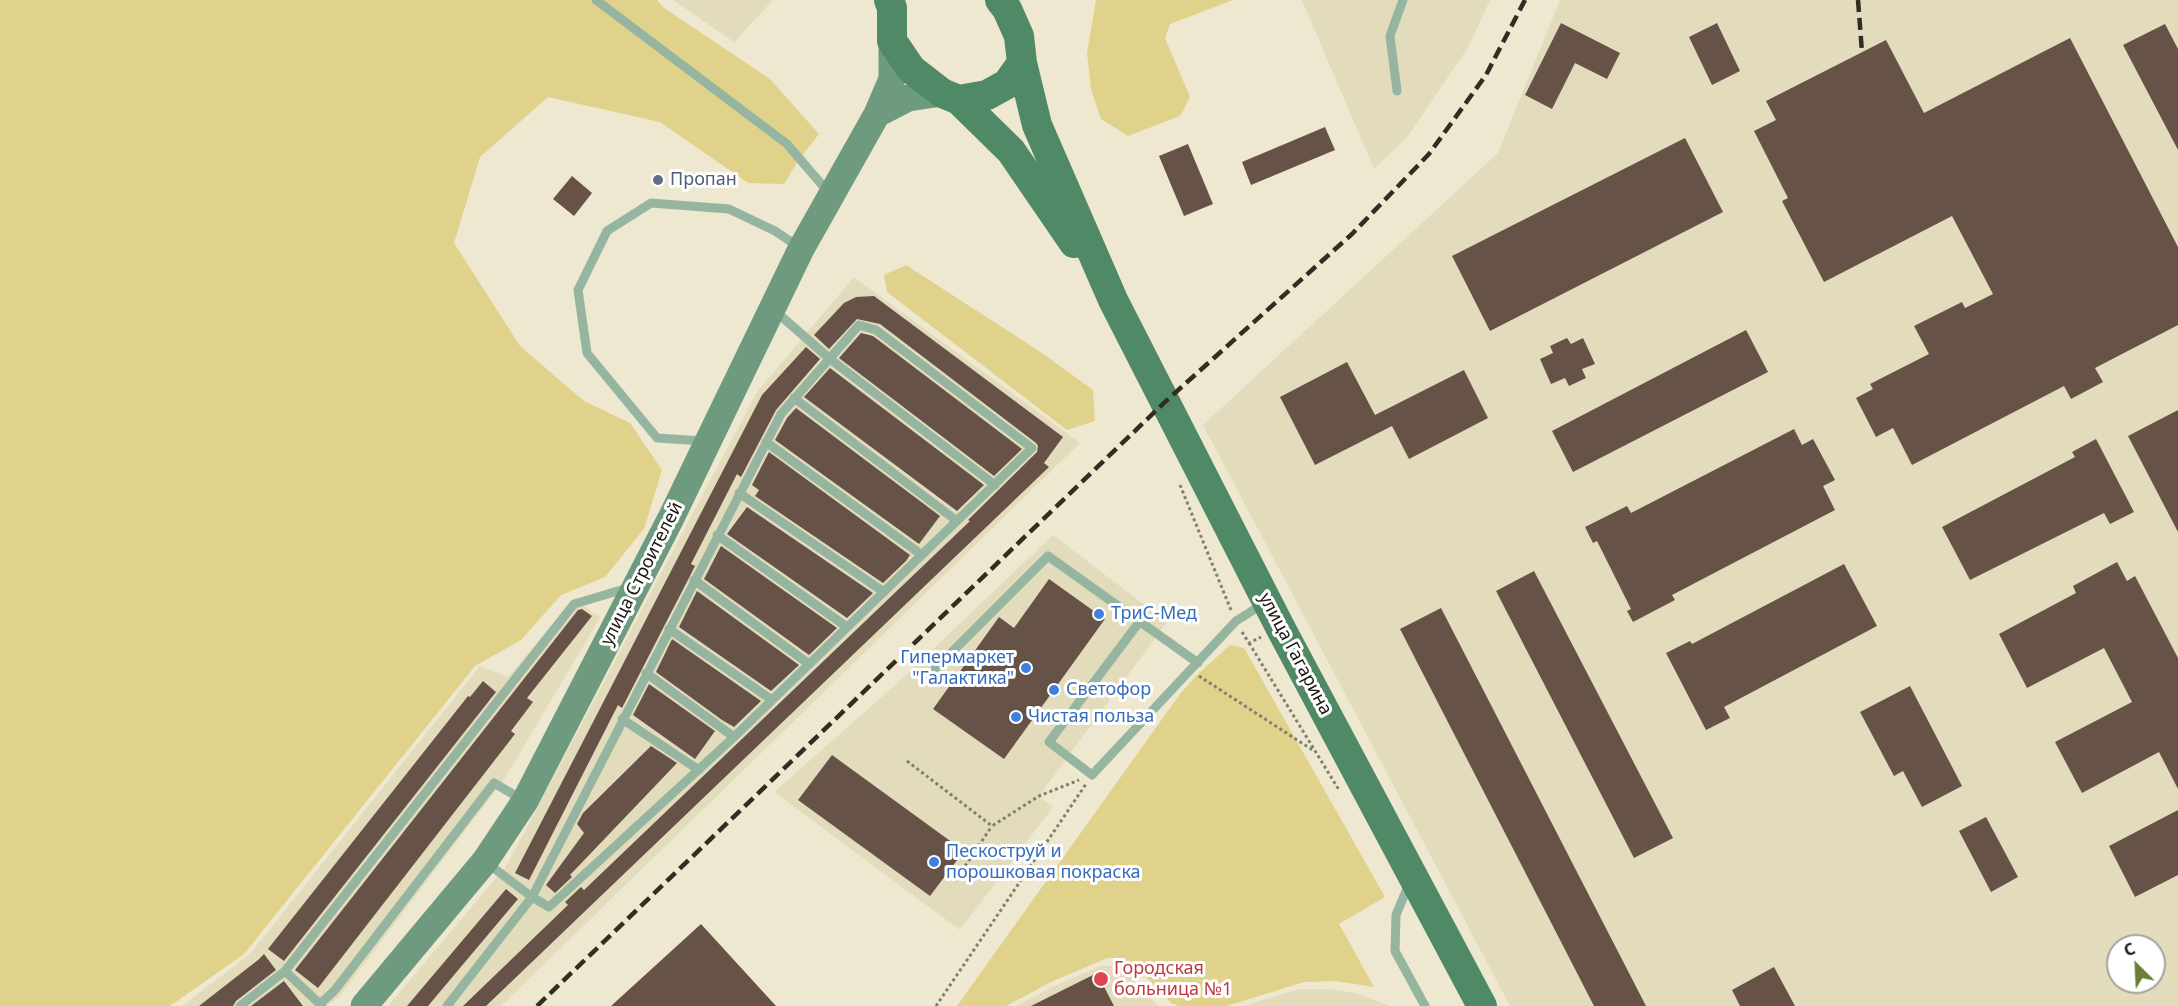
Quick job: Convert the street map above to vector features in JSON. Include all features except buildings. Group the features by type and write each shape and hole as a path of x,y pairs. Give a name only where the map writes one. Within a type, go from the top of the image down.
{"main road":[{"path":"892,3 892,41 911,69 951,97 1011,151 1113,300"},
{"path":"1007,5 1019,36 1022,63 1037,124 1113,300"},
{"name":"улица Строителей","path":"364,1006 485,861 525,801 708,442 801,249 877,114 892,79 892,41"},
{"path":"877,114 908,98 987,95 1007,84 1022,63"},
{"name":"улица Гагарина","path":"1113,300 1266,601 1482,1006"}],"lane":[{"path":"596,0 787,144 831,195"},
{"path":"1397,91 1390,36 1403,0"},
{"path":"708,442 657,438 587,353 578,290 607,231 651,203 729,209 775,231 801,249"},
{"path":"772,309 830,359 994,485"},
{"path":"447,1006 532,897 781,414 859,325 876,330 1032,448 734,737 549,907 532,897 485,861"},
{"path":"794,398 957,521"},
{"path":"766,442 922,555"},
{"path":"739,493 884,592"},
{"path":"717,535 847,627"},
{"path":"935,669 1048,556 1198,663"},
{"path":"694,580 809,664"},
{"path":"240,1006 285,971 574,604 636,585"},
{"path":"1140,621 1049,742 1092,775 1236,621 1266,601"},
{"path":"669,629 772,700"},
{"path":"646,673 734,737"},
{"path":"622,719 699,770"},
{"path":"285,971 321,1005 335,990 494,783 525,801"},
{"path":"1413,873 1396,915 1395,951 1425,1006"}],"path":[{"path":"1190,671 1316,752"},
{"path":"908,761 992,826"},
{"path":"955,881 992,826 1039,796 1092,775"},
{"path":"936,1006 1092,775"}],"shaded area":[{"path":"0,0 657,0 664,8 770,79 819,134 784,184 748,183 660,122 548,97 480,157 454,243 520,346 584,401 630,423 662,470 644,529 605,577 561,595 521,640 475,666 244,954 170,1006 0,1006"},
{"path":"673,0 773,0 734,42"},
{"path":"1096,0 1233,0 1170,24 1165,38 1190,97 1180,116 1128,136 1101,119 1091,89 1087,53"},
{"path":"1302,0 1490,0 1469,46 1408,136 1374,169"},
{"path":"1560,0 2178,0 2178,1006 1510,1006 1203,425 1498,153"},
{"path":"906,265 1042,353 1093,390 1095,421 1067,430 887,292 884,275"},
{"path":"854,277 1080,443 501,1006 388,1006 507,865 757,392"},
{"path":"1053,535 1167,622 1039,796 1053,807 960,930 774,792 892,688"},
{"path":"574,598 600,618 505,778 340,996 327,1006 182,1006 250,954 480,666 508,677"},
{"path":"1230,645 1244,648 1385,897 1339,924 1374,987 1336,981 1304,982 1227,1006 1179,1006 1171,1003 1133,963 1120,958 1107,958 1053,981 1006,1006 957,1006 1180,694"},
{"name":"Городская больница №1","path":"1101,966 1112,966 1124,970 1158,1006 1016,1006 1050,988"},
{"name":"Городская больница №1","path":"1298,989 1327,989 1355,993 1390,1006 1243,1006"}],"railway":[{"path":"537,1006 1166,401 1352,234 1429,154 1486,75 1525,0"},
{"path":"1858,0 1862,52"}],"place":[{"name":"Пропан","path":"658,180"},
{"name":"ТриС-Мед","path":"1099,614"},
{"name":"Гипермаркет \"Галактика\"","path":"1026,668"},
{"name":"Светофор","path":"1054,690"},
{"name":"Чистая польза","path":"1016,717"},
{"name":"Пескоструй и порошковая покраска","path":"934,862"},
{"name":"Городская больница №1","path":"1101,979"}]}
